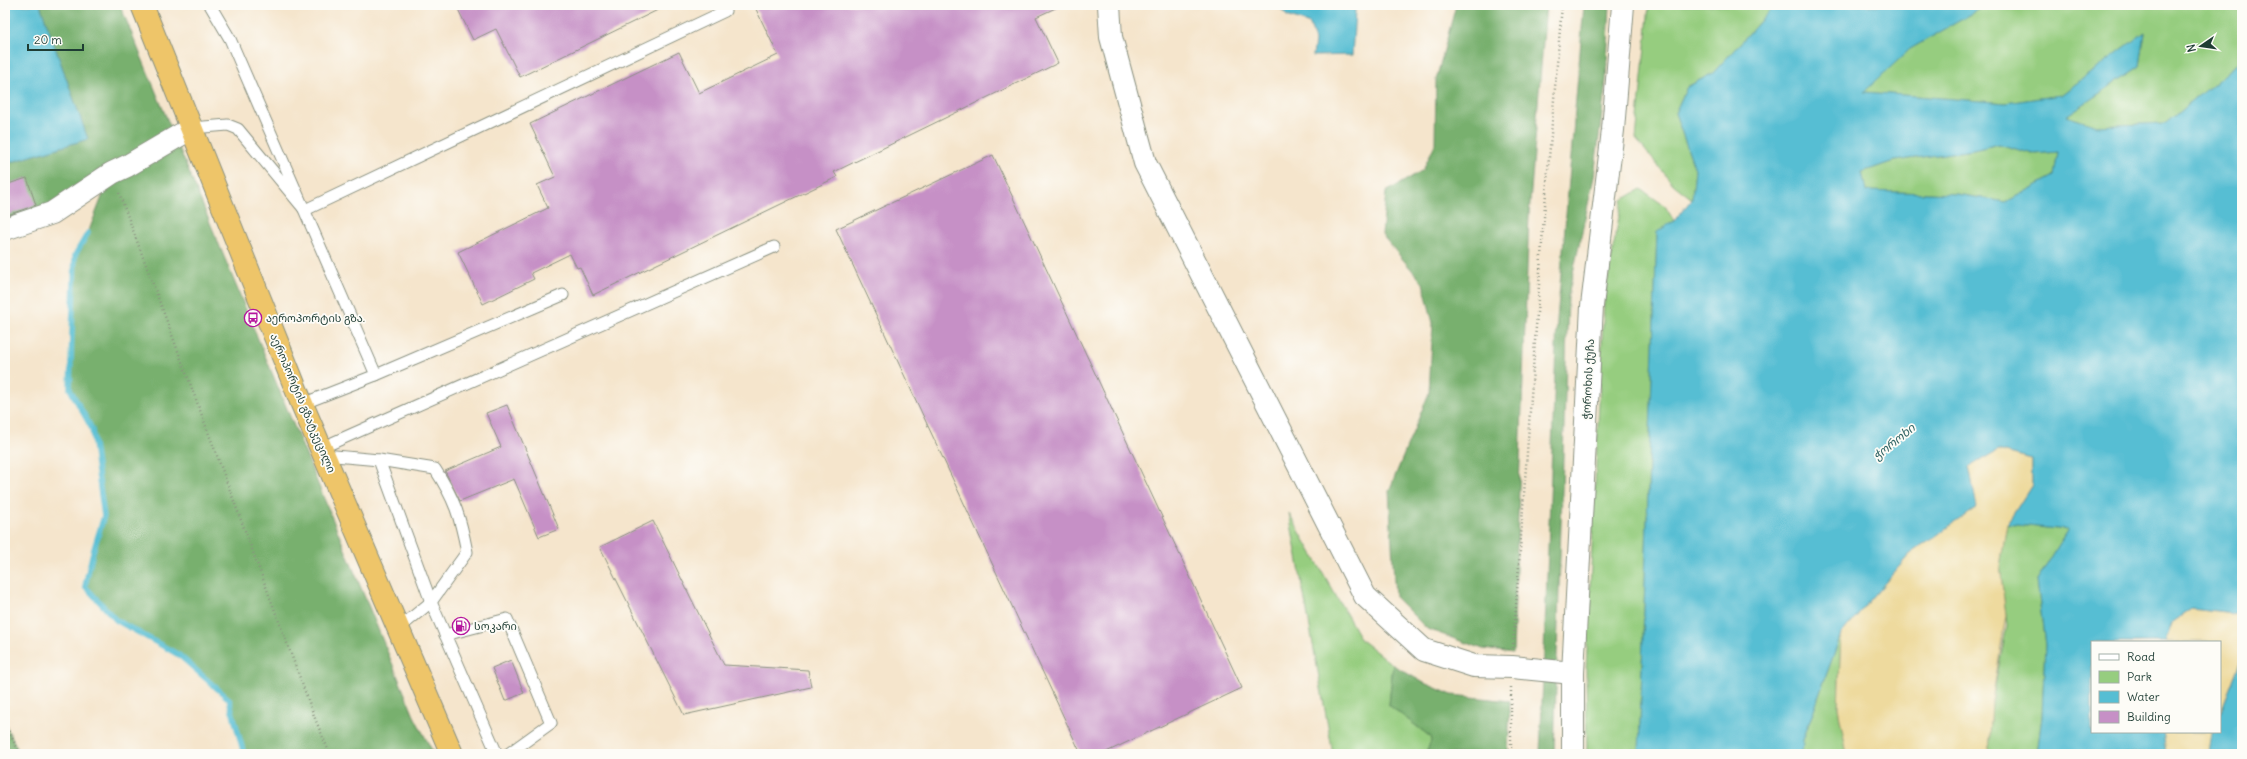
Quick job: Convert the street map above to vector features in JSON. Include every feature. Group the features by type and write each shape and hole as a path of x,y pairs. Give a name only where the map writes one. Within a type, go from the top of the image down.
{"highway":[{"name":"აეროპორტის გზატკეცილი","path":"142,5 302,404 452,754"}],"street":[{"path":"1109,5 1111,37 1145,163 1365,596 1424,650 1474,666 1512,667 1573,673"},
{"name":"ჭოროხის ქუჩა","path":"1572,754 1573,673 1592,306 1613,130 1623,5"},
{"path":"5,229 52,212 112,173 192,128"}],"lane":[{"path":"210,5 230,39 376,375"},
{"path":"305,210 725,11"},
{"path":"192,128 228,125 238,129 305,210"},
{"path":"323,451 774,246"},
{"path":"302,404 376,375 563,295"},
{"path":"323,451 435,469 454,501 461,521 467,552 431,602 398,629"},
{"path":"379,460 431,602 498,754"},
{"path":"445,635 507,619 551,723 508,754"}],"path":[{"path":"1511,754 1512,667 1542,236 1562,5"},
{"path":"112,173 313,714 330,754"},
{"path":"5,724 20,754"}],"green space":[{"path":"40,5 120,5 414,716 434,754 244,754 229,699 179,655 116,620 85,586 104,516 92,429 70,389 75,255 88,233 111,174 5,229 5,164 88,139"},
{"path":"1456,5 1546,5 1529,215 1513,653 1483,649 1427,629 1395,597 1389,491 1429,393 1433,323 1423,283 1382,235 1386,192 1423,170 1435,144 1436,80"},
{"path":"1584,5 1610,5 1606,81 1594,177 1568,296 1554,754 1540,754 1557,320"},
{"path":"1649,5 1775,5 1713,73 1687,87 1675,113 1695,169 1692,199 1673,184 1636,139"},
{"path":"1987,5 2242,5 2242,59 2166,123 2097,126 2066,116 2140,66 2145,32 2061,95 2006,103 1863,92 1910,49"},
{"path":"1999,144 2033,154 2058,152 2054,176 2006,202 1956,194 1866,191 1862,172 1894,161 1973,150"},
{"path":"1641,189 1665,206 1674,221 1657,233 1639,754 1587,754 1586,670 1604,300 1622,200"},
{"path":"1289,513 1361,640 1393,665 1389,705 1432,738 1426,754 1333,754"},
{"path":"2007,524 2068,530 2037,581 2045,644 2042,717 2037,754 1989,754 1992,701 2007,625 2000,566"},
{"path":"1841,634 1838,708 1847,754 1802,754 1803,740"},
{"path":"1393,665 1424,683 1452,695 1510,701 1508,754 1426,754 1432,738 1389,705"},
{"path":"5,724 20,754 5,754"}],"sand":[{"path":"1998,450 2032,459 2032,485 2007,524 2000,566 2006,616 1992,701 1989,754 1847,754 1838,708 1841,634 1909,555 1976,507 1969,467"},
{"path":"2192,608 2242,614 2242,657 2221,711 2221,641 2165,641 2172,622"},
{"path":"2163,733 2213,733 2209,754 2166,754"}],"water":[{"path":"5,5 40,5 88,139 5,164"},
{"path":"1277,5 1354,5 1355,11 1352,55 1313,56 1315,41 1310,24 1287,16"},
{"name":"ჭოროხი","path":"1775,5 1987,5 1910,49 1864,92 2006,103 2061,95 2145,32 2140,66 2066,116 2097,126 2166,123 2242,59 2242,614 2192,608 2172,622 2165,641 2091,641 2091,733 2163,733 2166,754 2037,754 2042,717 2045,644 2037,581 2068,530 2007,524 2032,485 2032,459 1998,450 1969,467 1977,507 1909,555 1841,634 1803,740 1802,754 1639,754 1657,232 1674,221 1692,199 1695,169 1675,113 1687,87 1713,73","holes":["1999,144 2033,154 2058,152 2054,176 2006,202 1956,194 1866,191 1862,172 1894,161 1973,150"]},
{"path":"2242,657 2242,754 2209,754 2212,733 2221,733 2221,711"}],"building":[{"path":"456,5 668,5 520,77 496,29 473,40"},
{"path":"754,5 1062,5 1036,17 1058,63 834,172 837,177 593,295 580,267 577,268 570,254 531,273 534,279 483,304 458,252 548,208 537,185 555,177 530,124 679,52 699,93 778,55"},
{"path":"993,155 1242,688 1102,754 1081,754 836,229"},
{"path":"27,178 36,205 5,216 5,185"},
{"path":"507,405 559,529 539,537 514,479 460,501 445,471 501,447 486,413"},
{"path":"653,521 724,665 808,670 811,687 684,715 600,547"},
{"path":"511,660 524,693 505,701 492,668"}],"waterway":[{"path":"88,233 75,255 70,389 92,429 104,516 85,586 116,620 179,655 229,699 244,754"}],"place":[{"name":"აეროპორტის გზა.","path":"253,318"},
{"name":"სოკარი","path":"461,626"}]}
